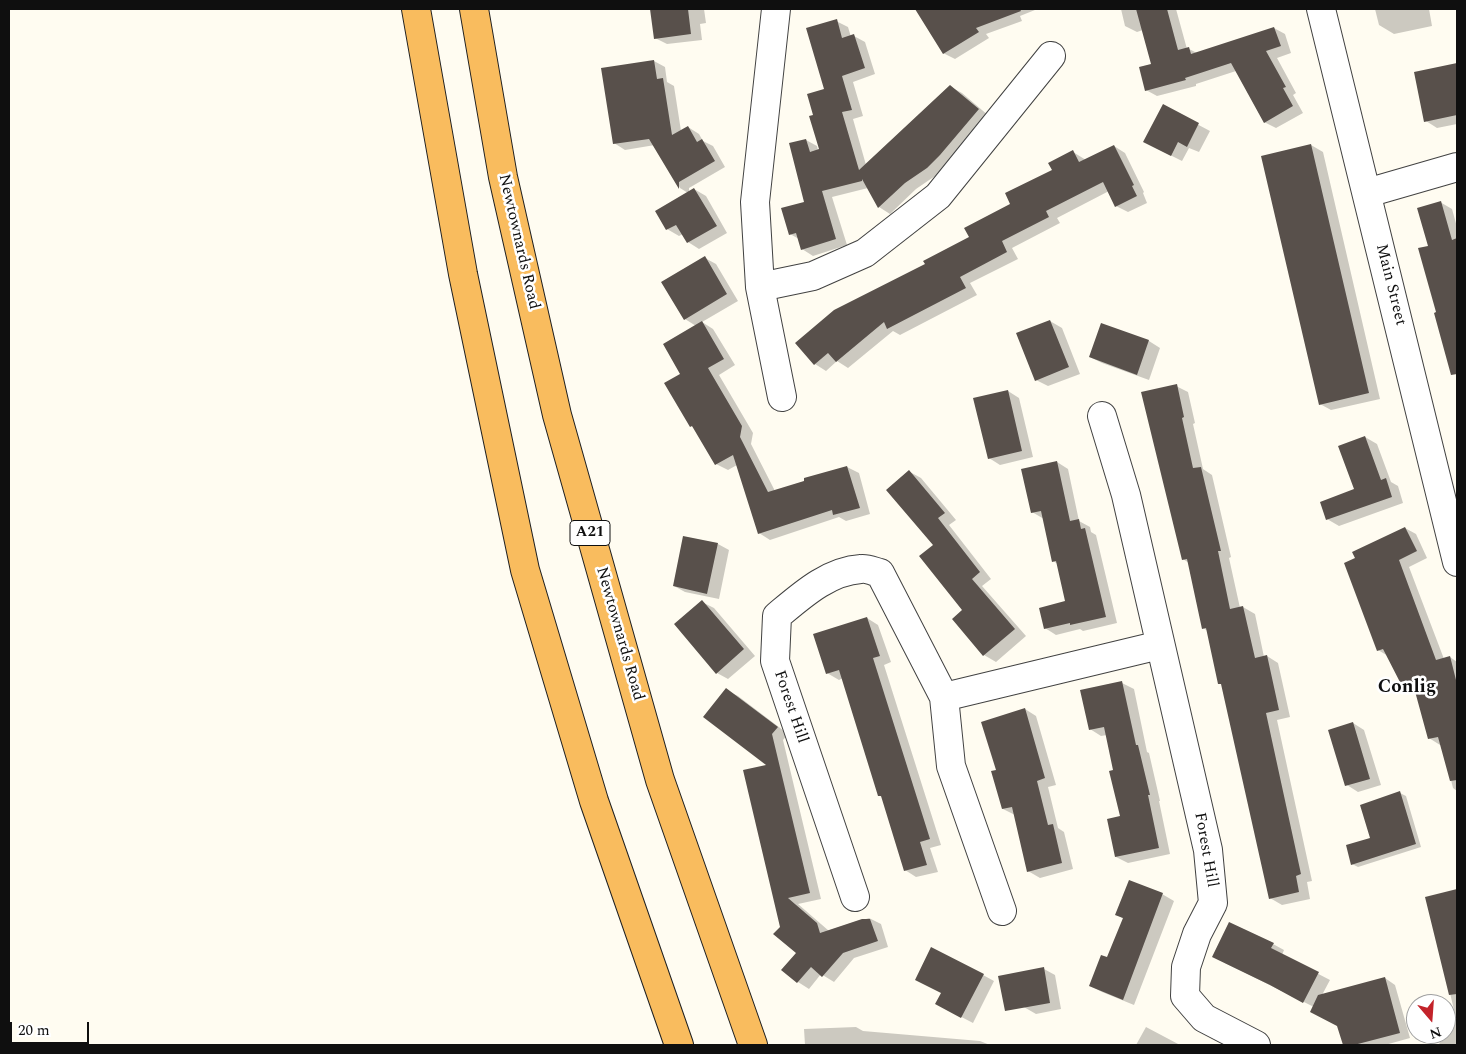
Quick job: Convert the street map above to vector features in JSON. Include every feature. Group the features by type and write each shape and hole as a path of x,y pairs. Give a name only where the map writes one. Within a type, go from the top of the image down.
{"highway":[{"path":"416,9 463,274 525,570 594,801 679,1045"},
{"name":"Newtownards Road","path":"474,9 503,177 557,415 660,780 754,1045"}],"street":[{"path":"776,9 755,202 760,287 782,397"},
{"name":"Main Street","path":"1321,9 1457,562"},
{"path":"760,287 813,276 865,254 938,196 1051,56"},
{"path":"1367,193 1457,167"},
{"name":"Forest Hill","path":"1102,416 1126,495 1208,850 1213,903 1197,934 1186,966 1185,996 1204,1018 1255,1045"},
{"name":"Forest Hill","path":"855,897 775,661 778,616 804,593 838,574 863,568 880,573 944,697 951,766 1002,911"},
{"path":"944,697 1160,646"}],"building":[{"path":"650,9 688,9 691,34 654,39"},
{"path":"915,9 1020,9 1021,11 976,28 979,32 943,54"},
{"path":"1136,9 1167,9 1178,50 1189,47 1191,54 1274,27 1281,46 1266,51 1286,87 1283,88 1293,106 1264,123 1231,63 1185,78 1186,80 1145,91 1139,67 1151,64"},
{"path":"837,19 842,38 854,34 865,68 842,76 852,110 842,112 859,170 950,85 979,109 927,168 905,183 878,208 862,179 862,181 822,191 836,239 801,250 796,233 789,235 781,208 804,202 789,143 806,139 810,152 819,149 809,116 813,115 807,94 824,89 806,28"},
{"path":"654,60 657,79 663,78 672,135 688,126 697,142 702,139 715,161 679,182 679,189 649,139 613,144 601,68"},
{"path":"1457,63 1457,115 1424,122 1414,72"},
{"path":"1163,104 1199,123 1187,147 1178,142 1171,156 1143,142"},
{"path":"1311,144 1369,393 1319,405 1261,156"},
{"path":"1114,145 1134,185 1132,186 1137,196 1115,207 1103,182 1046,211 1049,217 1002,241 1007,252 960,277 966,288 887,329 884,322 836,362 828,353 814,365 795,343 834,310 925,264 923,261 969,237 964,228 1010,204 1005,193 1052,170 1048,163 1073,150 1079,162"},
{"path":"694,188 717,226 687,243 676,225 666,230 655,211"},
{"path":"1441,201 1452,240 1457,238 1457,374 1451,375 1418,248 1428,246 1417,208"},
{"path":"705,256 727,294 684,320 661,282"},
{"path":"1050,320 1069,367 1035,381 1016,333"},
{"path":"702,321 724,359 708,368 742,426 740,437 768,492 804,481 804,478 847,466 860,508 833,515 832,510 758,534 733,455 715,465 664,383 680,374 663,344"},
{"path":"1101,323 1149,340 1137,375 1089,357"},
{"path":"1177,384 1193,468 1201,467 1221,551 1218,551 1230,609 1243,606 1255,658 1267,655 1279,710 1266,713 1301,874 1296,876 1299,892 1269,899 1221,684 1218,684 1206,628 1202,629 1187,559 1182,560 1141,392"},
{"path":"1008,390 1022,451 988,459 973,398"},
{"path":"1365,436 1381,480 1386,478 1392,497 1326,520 1320,502 1354,489 1338,446"},
{"path":"1057,461 1070,521 1079,519 1081,529 1085,528 1106,617 1044,629 1039,608 1065,601 1056,561 1052,562 1041,511 1031,513 1021,469"},
{"path":"909,470 945,513 938,518 980,572 972,579 1015,629 983,656 952,619 962,610 919,556 933,545 886,490"},
{"path":"1405,527 1417,551 1399,560 1436,660 1450,656 1457,684 1457,780 1450,781 1438,737 1428,739 1413,684 1403,688 1383,649 1377,651 1344,563 1355,558 1352,552"},
{"path":"683,536 718,543 707,594 673,586"},
{"path":"702,600 744,649 716,674 674,624"},
{"path":"867,617 880,656 873,658 930,839 920,842 927,865 904,871 881,796 878,796 839,670 826,674 813,634"},
{"path":"1122,681 1136,745 1138,745 1150,795 1148,795 1159,848 1115,857 1107,819 1120,816 1109,771 1113,770 1104,727 1089,730 1080,690"},
{"path":"726,688 778,727 772,734 810,893 788,898 817,923 820,933 862,919 870,919 878,941 843,953 822,977 811,967 797,983 781,970 796,953 773,934 780,927 743,770 766,765 703,717"},
{"path":"1025,708 1045,778 1037,781 1048,825 1053,824 1062,863 1027,872 1012,807 1002,809 991,771 996,770 981,722"},
{"path":"1353,722 1370,779 1345,786 1328,730"},
{"path":"1400,791 1416,844 1351,865 1346,845 1370,838 1360,805"},
{"path":"1129,880 1163,893 1123,1000 1089,986 1101,955 1107,957 1123,918 1115,915"},
{"path":"1457,889 1457,994 1449,994 1425,897"},
{"path":"1229,922 1274,943 1271,948 1319,972 1303,1003 1212,957"},
{"path":"931,947 984,974 961,1018 935,1004 941,993 915,980"},
{"path":"1044,967 1050,1003 1005,1011 998,976"},
{"path":"1385,977 1400,1033 1354,1045 1343,1045 1337,1026 1310,1012 1318,995"}],"district":[{"name":"Conlig","path":"1407,688"}]}
